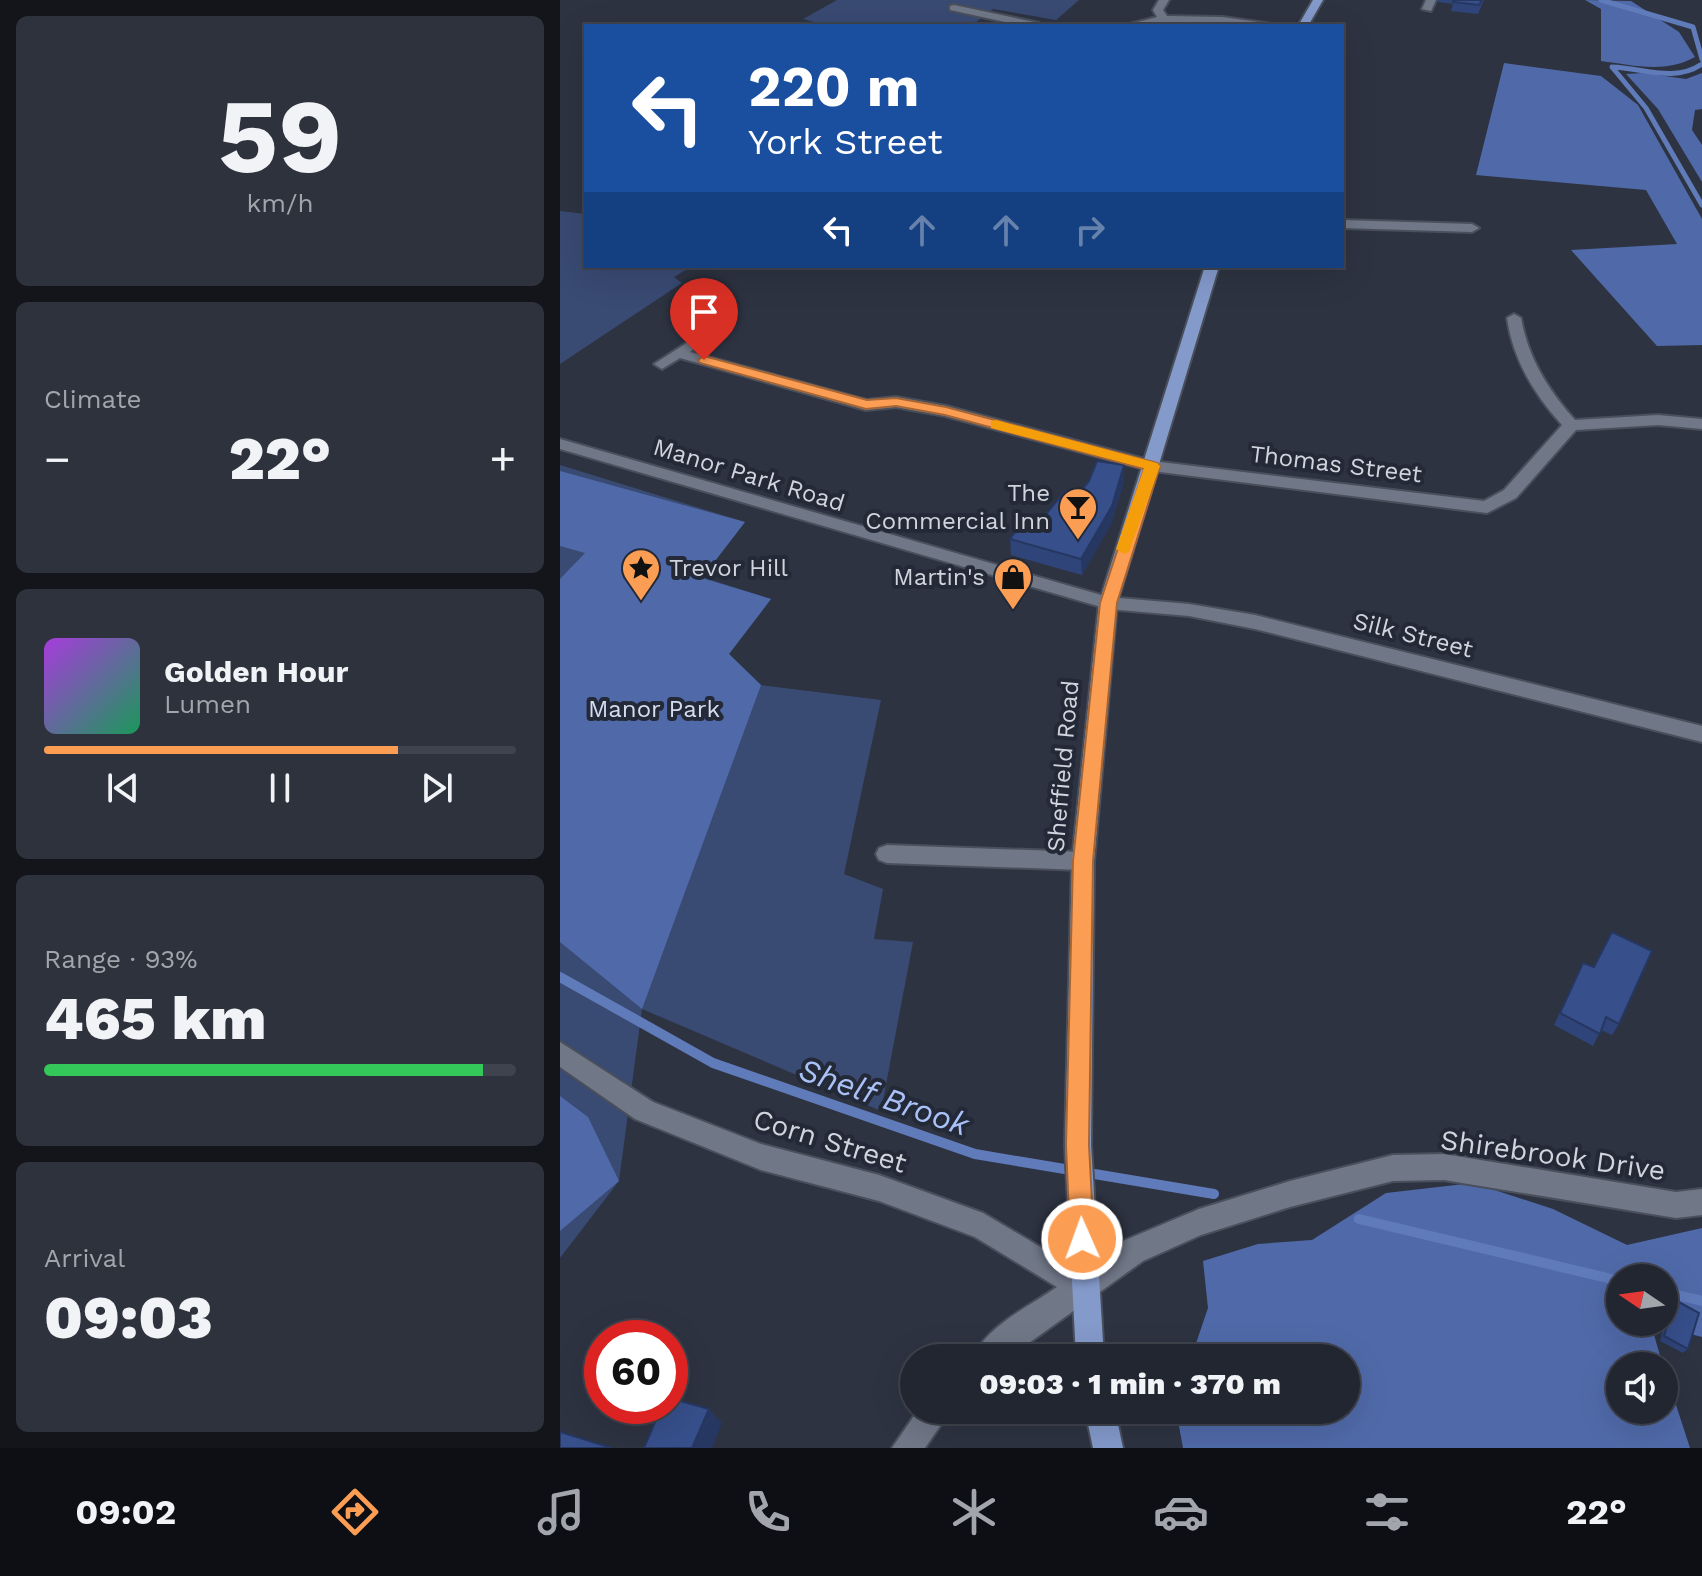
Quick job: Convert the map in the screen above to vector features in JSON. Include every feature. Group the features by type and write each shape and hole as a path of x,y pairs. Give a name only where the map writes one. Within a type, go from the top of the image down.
{"main road":[{"path":"1304,24 1318,0"},
{"name":"Sheffield Road","path":"1089,1344 1078,1145 1083,861 1108,603 1211,268"},
{"path":"1103,1424 1108,1448"}],"street":[{"path":"1163,19 1158,10 1164,0"},
{"path":"954,8 1030,24"},
{"path":"1137,24 1163,19 1258,24"},
{"path":"1344,224 1472,228"},
{"path":"1514,318 1515,335 1547,400 1571,425 1658,420 1702,424"},
{"path":"662,364 696,341"},
{"name":"Thomas Street","path":"678,353 866,405 896,402 946,411 1152,466 1487,507 1510,494 1571,425"},
{"name":"Manor Park Road","path":"560,444 1108,603"},
{"name":"Silk Street","path":"1108,603 1189,610 1255,622 1702,734"},
{"path":"887,854 1083,861"},
{"name":"Corn Street","path":"560,1053 644,1111 761,1157 879,1188 983,1226 1084,1288"},
{"name":"Shirebrook Drive","path":"1002,1344 1133,1251 1199,1222 1290,1194 1393,1168 1444,1167 1676,1205 1702,1202"},
{"path":"907,1448 925,1424"}],"green space":[{"path":"837,0 1079,0 1056,20 993,9 974,24 822,24 803,19"},
{"path":"1585,0 1631,1 1679,32 1695,57 1660,67 1601,61 1601,9"},
{"path":"1504,63 1601,76 1638,105 1702,219 1702,345 1657,346 1571,250 1677,244 1646,190 1476,175"},
{"path":"1643,73 1686,79 1702,73 1702,109 1695,110 1692,130 1702,145 1702,182 1658,109 1626,74"},
{"path":"560,211 584,214 584,268 689,268 674,277 682,283 560,364"},
{"path":"560,465 745,522 702,577 771,599 729,654 761,685 881,700 844,874 883,889 874,939 913,942 881,1111 642,1009 619,1181 560,1258"},
{"name":"Manor Park","path":"560,471 745,522 702,578 771,599 729,654 761,685 642,1009 560,942 560,579 585,553 560,546"},
{"path":"560,1096 588,1117 619,1181 560,1231"},
{"path":"1473,1183 1553,1209 1627,1245 1702,1228 1702,1337 1678,1331 1678,1264 1606,1264 1606,1336 1654,1336 1659,1352 1606,1352 1606,1424 1678,1424 1678,1411 1690,1448 1183,1448 1179,1424 1360,1424 1360,1344 1196,1344 1208,1308 1203,1261 1258,1244 1312,1240 1386,1193"}],"building":[{"path":"1454,0 1482,0 1479,5"},
{"path":"1097,461 1124,465 1112,506 1081,559 1010,539 1024,520 1038,524 1065,491 1078,495 1089,481"},
{"path":"1612,932 1652,951 1619,1024 1606,1017 1600,1034 1560,1013 1583,963 1594,967"},
{"path":"1678,1302 1699,1313 1688,1349 1664,1336 1678,1336"},
{"path":"688,1403 709,1409 692,1448 644,1448 654,1424 688,1424"},
{"path":"560,1432 612,1448 560,1448"}],"waterway":[{"path":"1601,0 1693,27 1702,59"},
{"path":"1702,64 1691,70 1669,74 1612,67 1646,108 1702,205"},
{"name":"Shelf Brook","path":"560,977 713,1063 975,1154 1214,1194"},
{"name":"Shelf Brook","path":"1359,1219 1606,1278"},
{"name":"Shelf Brook","path":"1678,1295 1702,1301"}],"slow traffic":[{"path":"996,425 1152,466 1124,549"}],"place":[{"name":"The Commercial Inn","path":"1078,541"},
{"name":"Trevor Hill","path":"641,602"},
{"name":"Martin's","path":"1013,611"}],"route":[{"path":"704,360 866,405 896,402 946,411 1152,466 1108,603 1083,861 1078,1145 1082,1239"}]}
